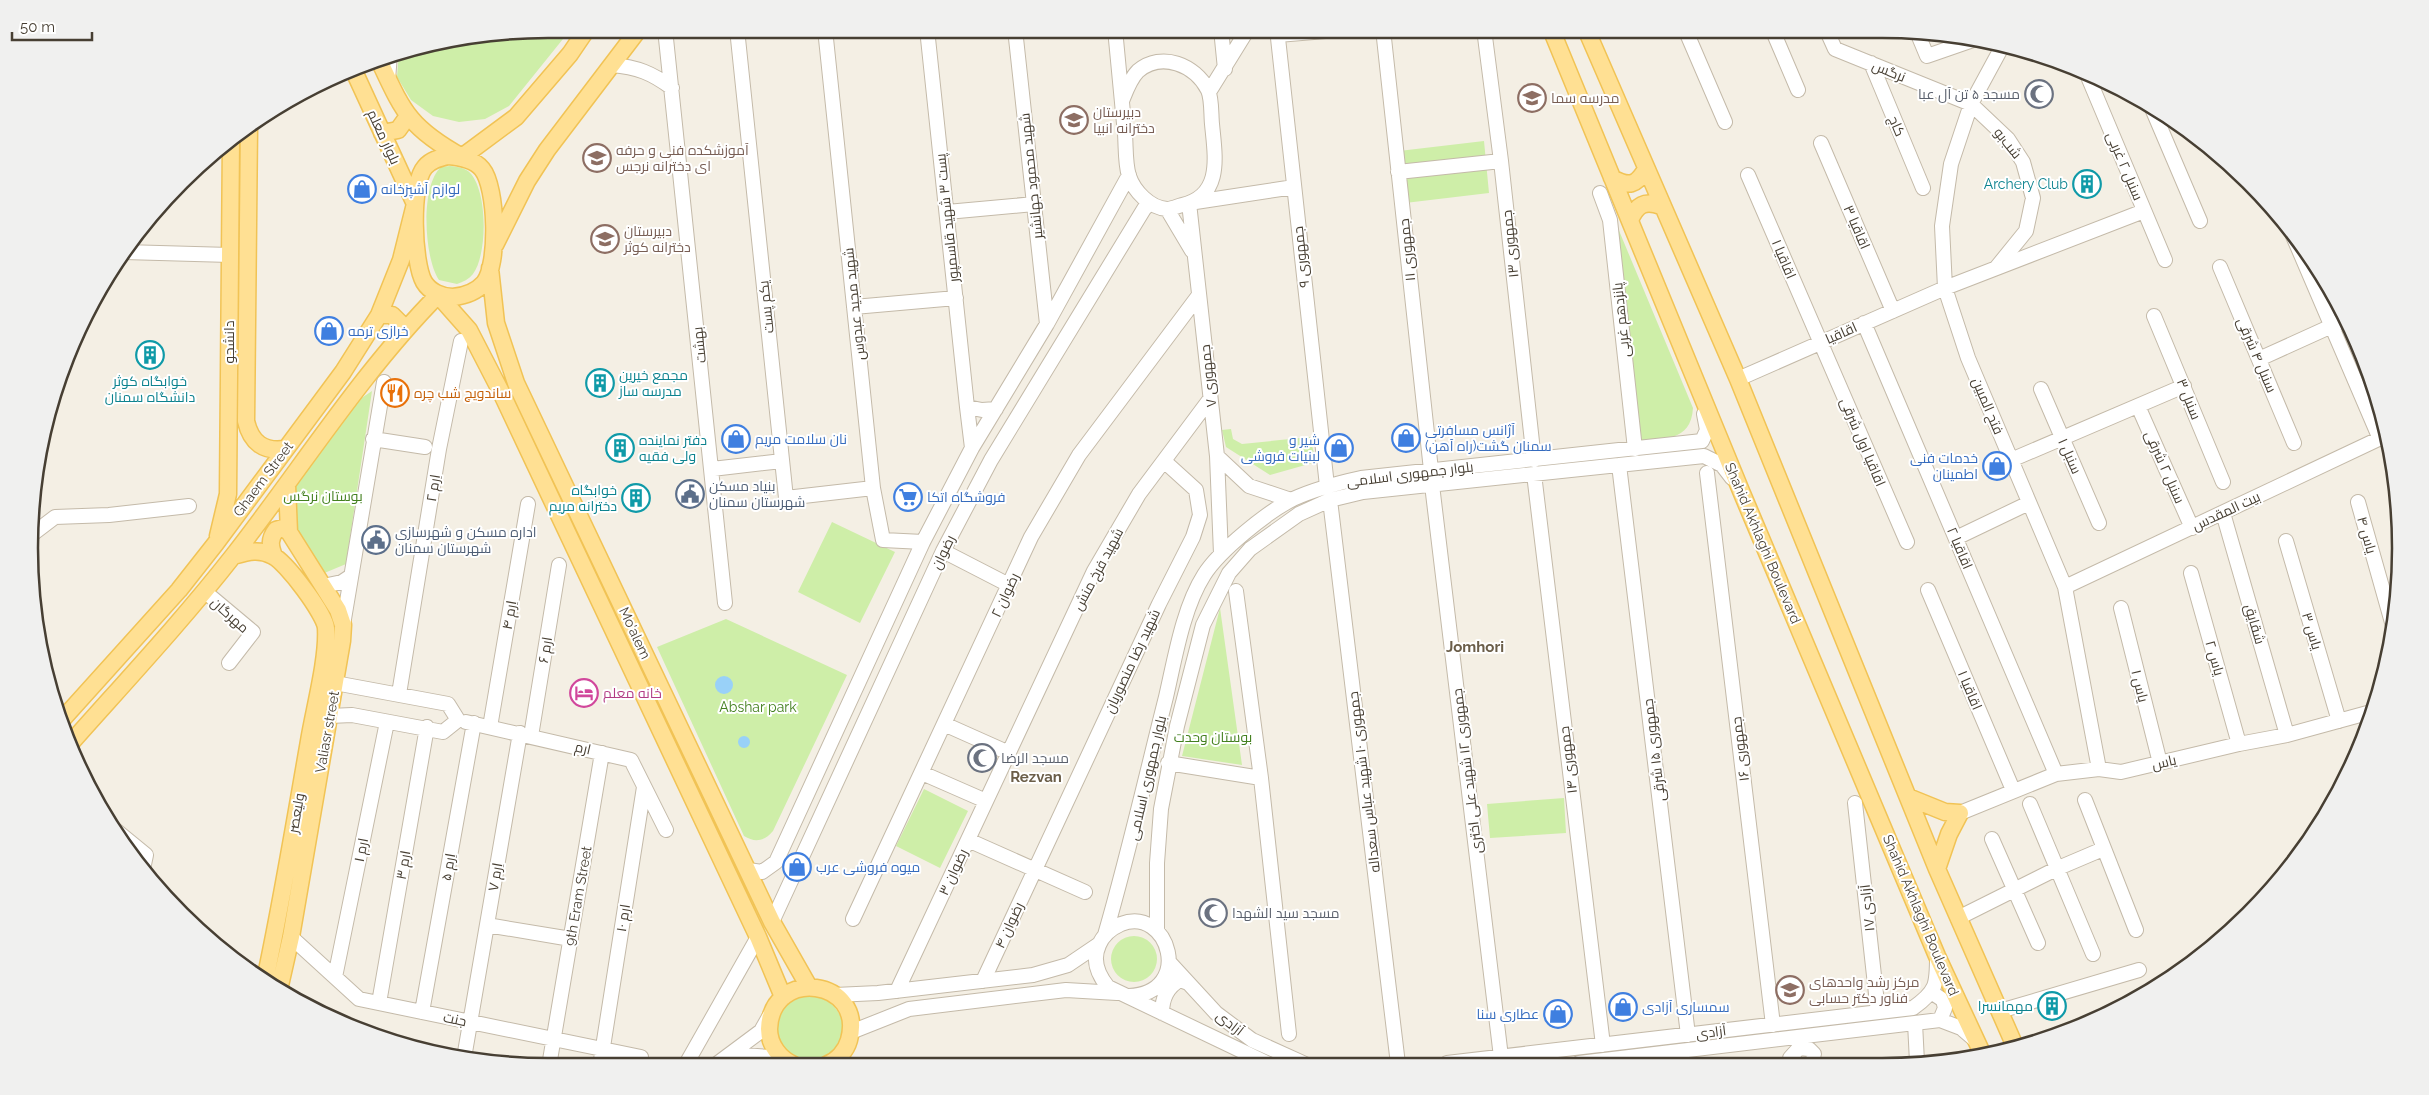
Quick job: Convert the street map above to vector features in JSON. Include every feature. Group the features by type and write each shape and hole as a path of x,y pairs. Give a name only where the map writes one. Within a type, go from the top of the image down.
{"main road":[{"path":"416,204 418,182 424,168 433,160 448,156 462,157 516,117 582,38"},
{"path":"438,295 450,297 474,292 484,283 490,268 492,251 527,181 547,150 632,38"},
{"name":"Shahid Akhlaghi Boulevard","path":"1555,38 1741,491 1937,956 1980,1048"},
{"path":"1590,38 1661,206 1738,378 1937,869 2012,1040"},
{"name":"بلوار معلم","path":"382,66 408,116 425,134 462,157 475,162 482,169 488,180 493,214 492,251"},
{"name":"بلوار معلم","path":"356,75 416,204"},
{"path":"382,133 398,130 408,116"},
{"name":"دانشجو","path":"249,134 246,421 248,432 254,442 274,451 285,449"},
{"name":"دانشجو","path":"216,542 228,494 231,148"},
{"path":"1612,178 1623,184 1632,184 1640,180 1646,169"},
{"path":"1630,220 1635,209 1643,203 1652,202 1661,206"},
{"name":"Mo'alem","path":"416,204 420,271 425,283 469,330 500,390 758,937 779,1003"},
{"name":"Ghaem Street","path":"66,715 178,590 343,372 379,315 401,260 416,204"},
{"path":"230,255 248,254"},
{"name":"Mo'alem","path":"490,268 496,323 516,383 772,922 809,987"},
{"name":"Ghaem Street","path":"75,739 233,556 402,331 438,295"},
{"path":"379,315 392,315 401,324 402,331"},
{"path":"287,485 289,532"},
{"path":"274,556 270,545 272,535 276,530 283,528 289,532 338,610 343,625"},
{"path":"233,556 256,550 274,556"},
{"name":"ولیعصر","path":"266,973 277,925 326,634 326,626 321,614 305,590 274,556"},
{"name":"Valiasr street","path":"281,982 291,938 330,716 343,625"},
{"path":"1908,797 1945,812 1960,812 1949,834 1937,869"},
{"path":"783,1058 772,1044 769,1032 770,1020 779,1003 800,988 809,987 823,988 835,995 848,1011 849,1038 847,1058"},
{"path":"838,1058 841,1056 849,1038"}],"street":[{"name":"بهشت","path":"667,38 725,603"},
{"name":"یکم پست","path":"738,38 786,498 873,488"},
{"name":"شهید مجید عبدوس","path":"826,38 873,488 884,540 923,542"},
{"name":"پست ۳ شهید قاسمپور","path":"929,38 972,448"},
{"name":"شهید محمود جهانشیر","path":"1016,38 1047,324"},
{"path":"1116,38 1129,175 1137,190 1150,203 1167,209 1294,188"},
{"path":"1222,38 1225,69"},
{"path":"1209,92 1243,38"},
{"name":"جمهوری ۹","path":"1279,38 1327,486"},
{"name":"جمهوری ۱۱","path":"1384,38 1431,470"},
{"name":"جمهوری ۱۳","path":"1485,38 1501,161 1534,460"},
{"path":"1689,38 1725,122"},
{"path":"1776,38 1798,90"},
{"name":"نرگس","path":"1830,38 1835,49 1971,104"},
{"path":"1920,39 1928,56 1962,44"},
{"name":"فتح المبین","path":"2000,52 1971,104 1951,164 1943,217 1945,288 1968,358 2065,587 2099,769"},
{"path":"1122,101 1128,85 1138,72 1153,63 1170,62 1187,67 1200,78 1209,92 1216,166 1211,183 1200,198 1189,204"},
{"path":"388,80 389,63"},
{"name":"کاج","path":"1871,64 1923,188"},
{"path":"612,65 641,69 655,74 672,88"},
{"name":"سنبل ۲ غربی","path":"2090,82 2165,260"},
{"name":"شب‌بو","path":"1971,104 2008,139 2023,162 2033,198 2026,232 1995,268"},
{"path":"2156,117 2200,221"},
{"name":"اقاقیا ۳","path":"1821,143 1894,310"},
{"path":"1398,172 1501,161"},
{"name":"اقاقیا ۱","path":"1748,174 1820,343"},
{"name":"رضوان","path":"748,870 762,872 776,862 923,542 972,448 1047,324 1129,175"},
{"name":"پانزدهم غربی","path":"1600,193 1610,220 1635,449"},
{"name":"رضوان","path":"772,922 943,551 991,460 1144,209 1150,203"},
{"path":"947,212 1034,204"},
{"name":"جمهوری ۷","path":"1189,204 1217,456 1221,554"},
{"path":"1167,209 1194,255"},
{"name":"اقاقیا","path":"1738,378 1945,288 2144,211"},
{"path":"132,252 230,255"},
{"path":"2303,260 2331,326 2374,416"},
{"name":"سنبل ۴ شرقی","path":"2220,267 2294,443"},
{"name":"رضوان ۲","path":"853,919 1031,538 1079,455 1199,296"},
{"path":"854,307 956,298"},
{"name":"سنبل ۳","path":"2154,316 2223,482"},
{"path":"2259,358 2339,322"},
{"name":"اقاقیا ۲","path":"1864,323 2056,774"},
{"name":"اِرم ۲","path":"399,694 439,449 461,341"},
{"name":"اقاقیا اول شرقی","path":"1820,343 1907,542"},
{"path":"343,625 384,382"},
{"path":"2011,460 2184,386"},
{"name":"سنبل ۱","path":"2041,389 2099,523"},
{"path":"1701,396 1707,430 1702,441 1709,448 1704,456 1722,465 1741,491"},
{"name":"شهید فرخ منش","path":"1009,753 1094,571 1139,494 1210,399"},
{"name":"سنبل ۲ شرقی","path":"2138,406 2192,528"},
{"path":"967,407 982,410 996,409"},
{"path":"373,439 425,447"},
{"name":"بیت المقدس","path":"2065,587 2380,439"},
{"name":"بلوار جمهوری اسلامی","path":"1102,940 1129,854 1185,620 1204,575 1221,554 1239,537 1291,500 1327,486 1361,478 1702,441"},
{"path":"1217,456 1249,486 1291,500"},
{"name":"بلوار جمهوری اسلامی","path":"1157,931 1158,854 1161,809 1168,763 1177,726 1203,625 1229,573 1250,549 1299,514 1330,500 1363,492 1704,456"},
{"path":"712,469 782,461"},
{"name":"شهید رضا منصوریان","path":"1035,869 1159,604 1193,537 1200,515 1196,490 1164,461"},
{"name":"جمهوری ۱۵ شرقی","path":"1620,465 1688,1035"},
{"name":"جمهوری ۱۶","path":"1707,473 1773,1025"},
{"name":"جمهوری ۱۴","path":"1534,474 1603,1045"},
{"name":"جمهوری ۱۲ شهید علی اختری","path":"1432,485 1501,1057"},
{"name":"جمهوری ۱۰ شهید عباس سعداله","path":"1330,500 1397,1058"},
{"name":"یاس ۴","path":"2358,502 2387,609"},
{"path":"1956,538 2029,503"},
{"name":"اِرم ۴","path":"490,727 528,504"},
{"path":"39,530 55,517 109,515 189,506"},
{"name":"شقایق","path":"2223,513 2288,735"},
{"name":"یاس ۳","path":"2286,541 2339,721"},
{"path":"943,551 1009,585"},
{"name":"ارم ۶","path":"525,734 559,565"},
{"name":"یاس ۲","path":"2191,573 2239,744"},
{"path":"323,586 342,582 351,576"},
{"name":"اقاقیا ۱","path":"1928,590 2013,790"},
{"name":"مهرگان","path":"204,591 253,632 230,663"},
{"path":"1236,591 1261,778 1289,1034"},
{"name":"یاس ۱","path":"2121,608 2160,763"},
{"path":"330,716 352,714 387,722 427,727 444,732 458,720 448,704 335,683"},
{"name":"یاس","path":"1960,812 2056,774 2099,769 2120,772 2239,744 2288,735 2363,714"},
{"name":"ارم","path":"458,720 631,760 666,830"},
{"name":"ارم ۱","path":"335,978 387,722"},
{"path":"1160,722 1177,726"},
{"name":"اِرم ۵","path":"422,1012 474,723"},
{"path":"944,724 1009,753"},
{"name":"ارم ۳","path":"379,1003 427,727"},
{"name":"اِرم ۷","path":"465,1051 487,925 525,734"},
{"name":"9th Eram Street","path":"550,1058 602,753"},
{"name":"رضوان ۳","path":"897,991 1009,753"},
{"path":"1168,763 1261,778"},
{"path":"922,772 986,801"},
{"name":"ارم ۱۰","path":"601,1058 644,787"},
{"path":"2085,800 2136,930"},
{"name":"آزادی ۱۷","path":"1855,803 1878,1012"},
{"path":"2030,804 2093,954"},
{"path":"1992,839 2038,943"},
{"path":"968,840 1086,892"},
{"path":"133,844 146,855 145,860"},
{"path":"1958,918 2056,869 2103,849"},
{"name":"رضوان ۴","path":"982,981 1035,869"},
{"path":"835,995 897,991 1033,975 1068,965 1102,940 1114,927 1125,923 1148,925 1157,931 1169,951 1170,963 1167,974 1156,988 1140,996 1066,990 909,1009 849,1038"},
{"path":"487,925 571,939"},
{"path":"690,1058 758,937"},
{"name":"جنت","path":"291,938 359,999 641,1057"},
{"path":"1102,940 1096,956 1096,967 1108,987 1123,995"},
{"path":"1937,956 1937,982 1931,992 1943,1000 1945,1008 1940,1020"},
{"name":"آزادی","path":"1170,963 1216,1013 1252,1040 1292,1058"},
{"path":"2000,1011 2139,970"},
{"path":"1162,1012 1162,1002 1173,984 1180,980 1188,983"},
{"name":"آزادی","path":"1492,1058 1913,1008 1926,999 1931,992"},
{"name":"آزادی","path":"1123,995 1257,1058"},
{"path":"725,1058 761,1031 779,1003"},
{"name":"آزادی","path":"1626,1058 1640,1056 1685,1057 1789,1038 1940,1020 1961,1028 1980,1048"},
{"path":"1914,1023 1917,1056"},
{"path":"1813,1035 1814,1058"},
{"path":"1789,1038 1790,1058"},
{"path":"1638,1041 1640,1056"},
{"path":"1792,1058 1799,1048 1809,1049 1814,1058"},
{"path":"731,1054 769,1058"}],"green space":[{"path":"564,38 509,106 485,119 459,122 433,116 411,100 397,77 398,61 448,47 514,39"},
{"path":"1484,141 1489,193 1405,203 1399,151"},
{"path":"450,166 468,171 475,179 484,221 478,264 471,276 457,284 439,280 430,256 428,240 427,205 434,176 441,167"},
{"path":"1615,221 1693,408 1687,428 1673,437 1634,442"},
{"name":"بوستان نرگس","path":"372,391 346,564 322,574 290,517 291,488 351,405"},
{"path":"1231,429 1233,439 1242,444 1310,437 1316,462 1270,475 1226,447 1222,430"},
{"path":"832,522 895,552 860,623 798,592"},
{"name":"بوستان وحدت","path":"1220,608 1242,765 1182,756"},
{"name":"Abshar park","path":"726,619 847,675 773,831 767,837 760,840 752,840 744,836 657,647"},
{"path":"924,789 968,811 940,868 896,846"},
{"path":"1564,798 1566,833 1490,838 1487,804"},
{"path":"1139,936 1151,942 1156,950 1156,968 1151,976 1143,981 1129,982 1117,976 1112,968 1111,954 1117,942 1125,937"},
{"path":"804,996 816,996 828,1001 838,1011 843,1023 841,1042 826,1058 794,1058 782,1047 777,1035 777,1023 782,1011 792,1001"}],"water":[{"path":"724,676 730,679 733,685 730,691 724,694 718,691 715,685 718,679"},
{"path":"742,736 746,736 750,742 746,748 742,748 738,744 738,740"}],"place":[{"name":"مسجد ۵ تن آل عبا","path":"2039,94"},
{"name":"مدرسه سما","path":"1532,98"},
{"name":"دبیرستان دخترانه انبیا","path":"1074,120"},
{"name":"آموزشکده فنی و حرفه ای دخترانه نرجس","path":"597,158"},
{"name":"Archery Club","path":"2087,184"},
{"name":"لوازم آشپزخانه","path":"362,189"},
{"name":"دبیرستان دخترانه کوثر","path":"605,239"},
{"name":"خرازی ترمه","path":"329,331"},
{"name":"خوابگاه کوثر دانشگاه سمنان","path":"150,355"},
{"name":"مجمع خیرین مدرسه ساز","path":"600,383"},
{"name":"ساندویچ شب چره","path":"395,393"},
{"name":"آژانس مسافرتی سمنان گشت(راه آهن)","path":"1406,438"},
{"name":"نان سلامت مریم","path":"736,439"},
{"name":"دفتر نماینده ولی فقیه","path":"620,448"},
{"name":"شیر و لبنیات فروشی","path":"1339,448"},
{"name":"خدمات فنی اطمینان","path":"1997,466"},
{"name":"بنیاد مسکن شهرستان سمنان","path":"690,494"},
{"name":"فروشگاه اتکا","path":"908,497"},
{"name":"خوابگاه دخترانه مریم","path":"636,498"},
{"name":"اداره مسکن و شهرسازی شهرستان سمنان","path":"376,540"},
{"name":"خانه معلم","path":"584,693"},
{"name":"مسجد الرضا","path":"982,758"},
{"name":"میوه فروشی عرب","path":"797,867"},
{"name":"مسجد سید الشهدا","path":"1213,913"},
{"name":"مرکز رشد واحدهای فناور دکتر حسابی","path":"1790,990"},
{"name":"مهمانسرا","path":"2052,1006"},
{"name":"سمساری آزادی","path":"1623,1007"},
{"name":"عطاری سنا","path":"1558,1014"}],"district":[{"name":"Jomhori","path":"1475,647"},
{"name":"Rezvan","path":"1036,777"}]}
